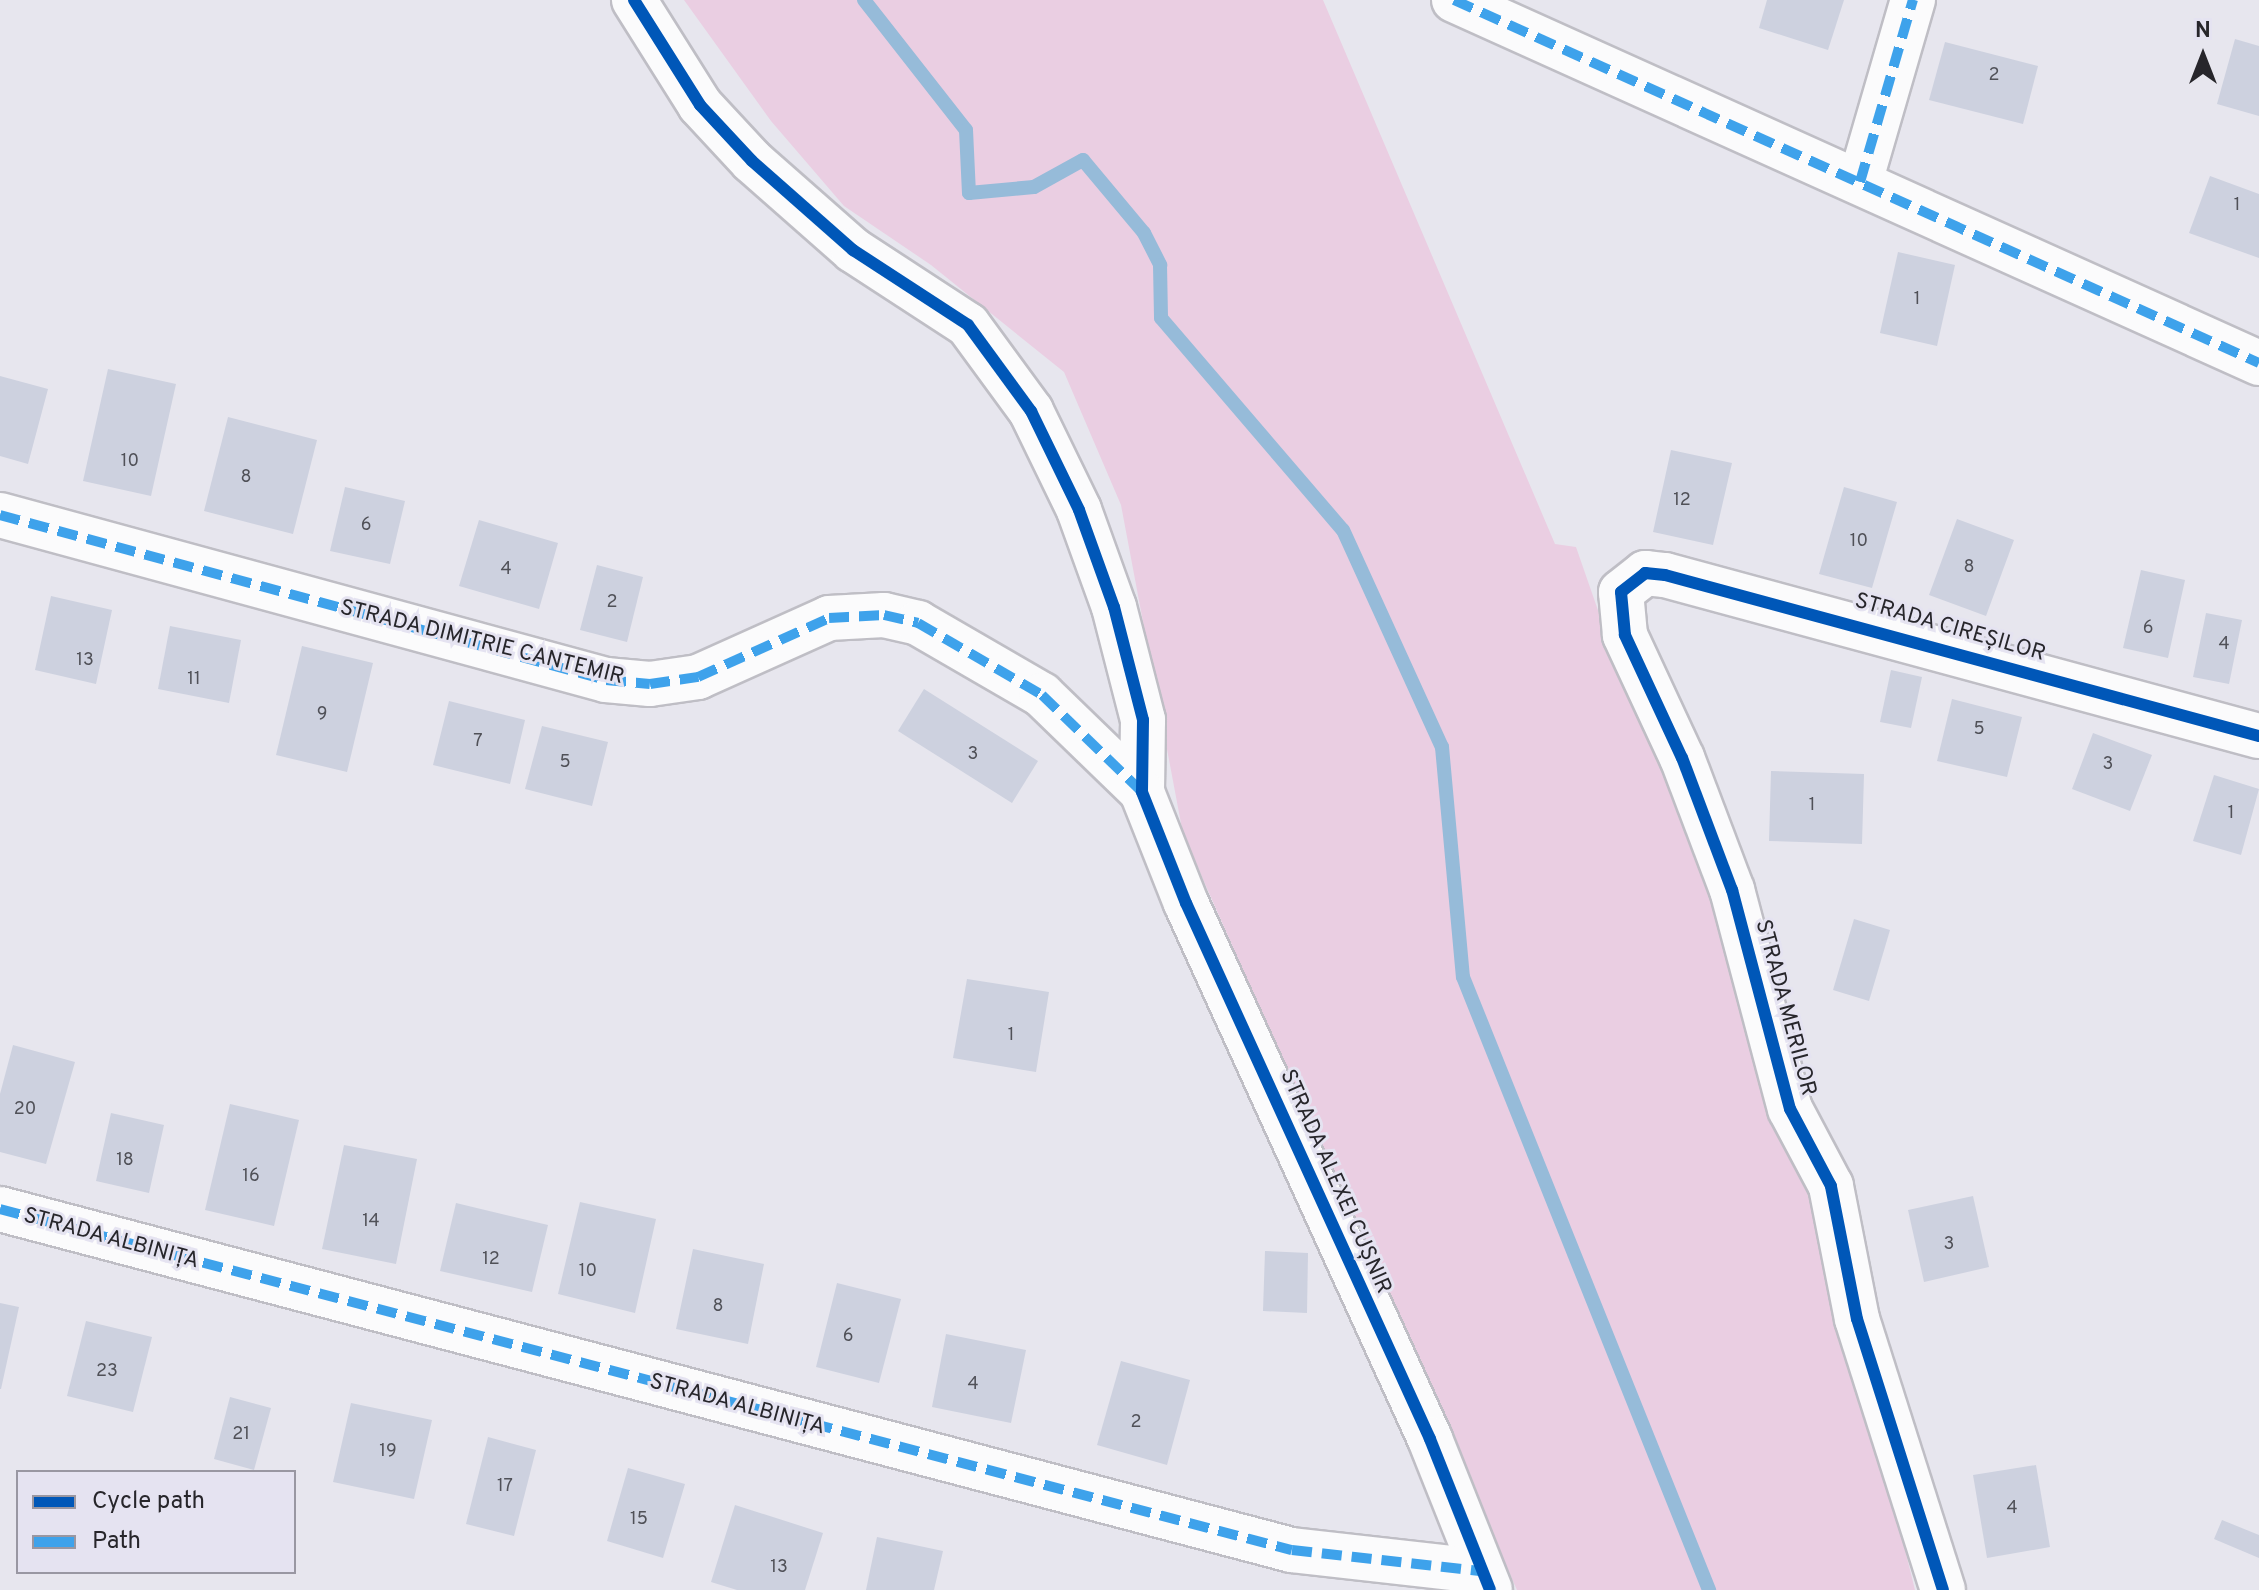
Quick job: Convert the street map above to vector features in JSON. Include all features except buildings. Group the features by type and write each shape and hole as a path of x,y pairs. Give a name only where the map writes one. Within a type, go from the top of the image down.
{"street":[{"path":"634,0 700,105 752,161 853,250 968,325 1031,411 1079,510 1114,607 1143,720 1142,792"},
{"path":"1454,0 2259,363"},
{"path":"1860,182 1913,0"},
{"name":"STRADA DIMITRIE CANTEMIR","path":"0,515 606,680 650,684 698,677 829,618 884,615 918,623 1042,695 1142,792"},
{"name":"STRADA CIREȘILOR","path":"1630,580 1645,573 1680,578 2259,736"},
{"name":"STRADA MERILOR","path":"1630,580 1618,610 1625,635 1682,758 1763,987 1790,1109 1831,1186 1857,1319 1943,1590"},
{"name":"STRADA ALEXEI CUȘNIR","path":"1142,792 1193,918 1430,1439 1485,1581"},
{"name":"STRADA ALBINIȚA","path":"0,1209 1292,1550 1485,1581"}],"shaded area":[{"path":"684,0 1323,0 1555,544 1576,547 1609,642 1669,763 1810,1167 1915,1590 1517,1590 1183,834 1121,505 1064,372 931,265 844,206 771,121"}],"waterway":[{"path":"864,0 966,130 969,193 1034,187 1083,160 1144,233 1160,265 1161,318 1343,530 1442,747 1463,977 1709,1590"}],"marked path":[{"path":"1454,0 2259,363"},
{"path":"1860,182 1913,0"},
{"path":"0,515 606,680 650,684 698,677 829,618 884,615 918,623 1042,695 1142,792"},
{"path":"0,1209 1292,1550 1480,1571"}],"cycle path":[{"path":"634,0 700,105 752,161 853,250 968,325 1031,411 1079,510 1114,607 1143,720 1142,792 1186,903 1430,1439 1490,1590"},
{"path":"1943,1590 1857,1319 1831,1186 1790,1109 1732,890 1682,758 1625,635 1621,592 1645,573 1665,575 2259,736"}]}
